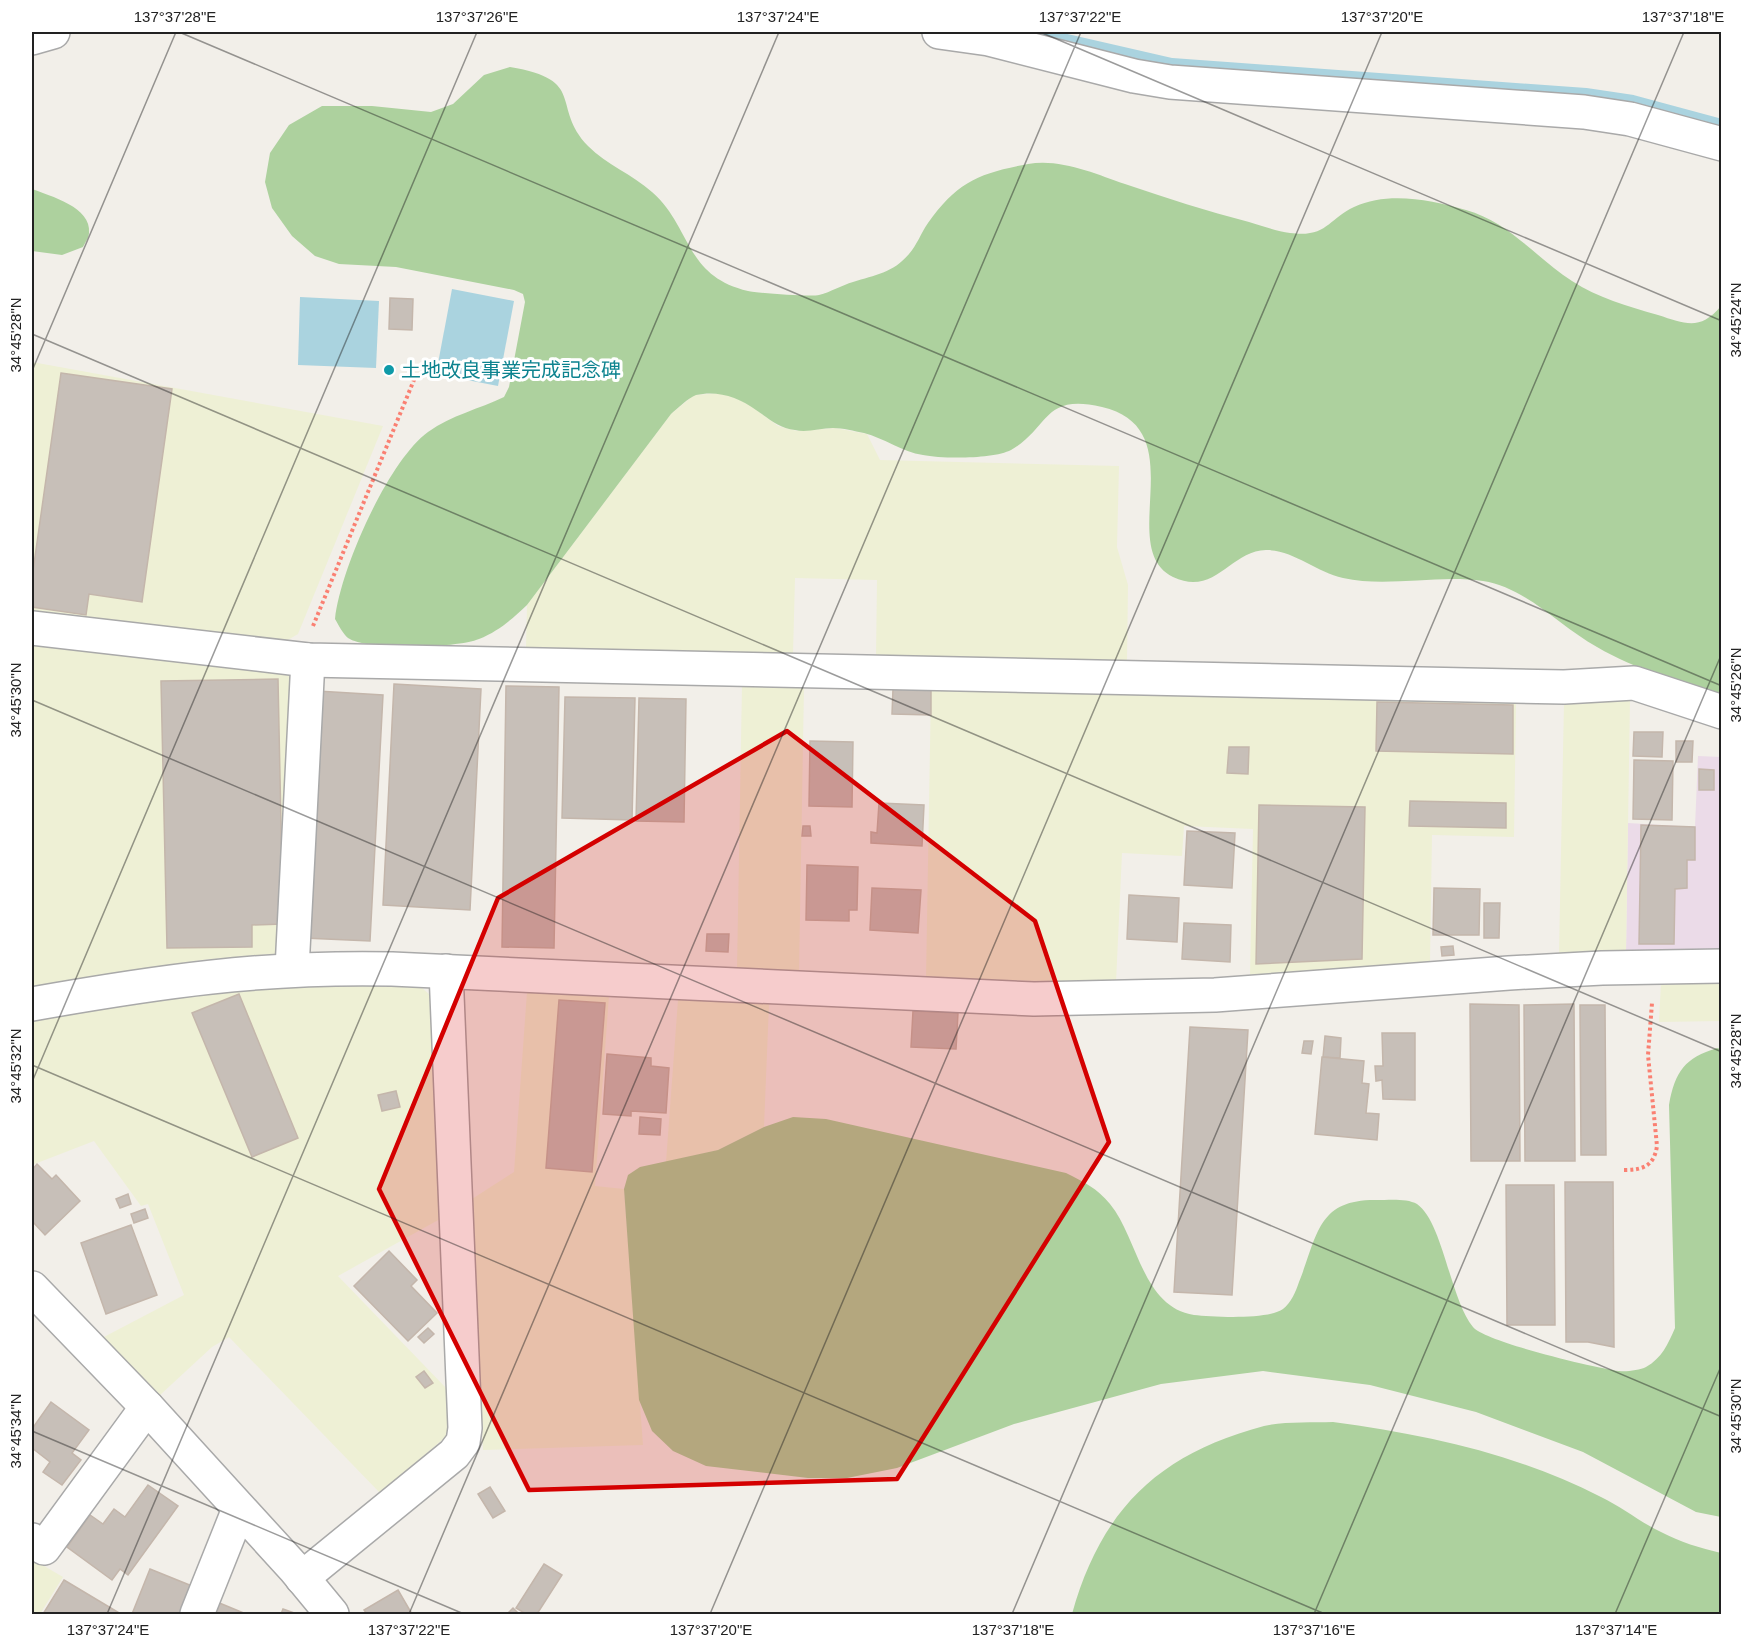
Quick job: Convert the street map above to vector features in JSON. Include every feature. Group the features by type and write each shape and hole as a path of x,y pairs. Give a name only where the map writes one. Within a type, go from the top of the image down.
{"street":[{"path":"32,38 53,32"},
{"path":"939,32 989,39 1152,80 1584,112 1664,127 1722,144"},
{"path":"32,628 308,660 1564,687 1634,683 1722,712"},
{"path":"292,969 308,660"},
{"path":"32,1004 167,981 292,969 446,971 943,996 1125,998 1227,995 1509,973 1722,966"},
{"path":"302,1578 454,1454 463,1442 465,1428 446,971"},
{"path":"32,1288 147,1407 332,1614"},
{"path":"32,1540 44,1548 147,1407"},
{"path":"197,1614 239,1509"}],"path":[{"path":"308,660 314,624 416,375"},
{"path":"1624,1170 1648,1167 1655,1158 1657,1146 1648,1055 1652,994 1650,967"}],"highlighted area":[{"path":"787,731 1035,921 1109,1142 897,1479 529,1490 379,1189 498,898"}],"shaded area":[{"path":"1698,756 1721,757 1721,950 1626,951 1628,823 1695,827"}],"green space":[{"path":"510,67 534,72 550,79 559,87 577,132 588,146 603,159 652,192 675,220 700,262 712,274 727,284 748,291 819,295 883,272 897,265 909,254 928,223 959,189 996,171 1028,164 1053,163 1078,168 1187,204 1290,233 1312,233 1320,230 1345,212 1367,202 1395,198 1424,200 1466,210 1496,223 1572,281 1613,301 1685,323 1706,319 1721,306 1721,695 1658,674 1612,655 1583,638 1528,599 1499,585 1483,581 1448,579 1360,581 1333,575 1296,557 1266,550 1242,557 1211,578 1188,582 1173,577 1157,562 1150,541 1150,463 1144,439 1130,419 1102,407 1082,404 1057,409 1024,441 1011,450 981,457 955,458 915,453 871,435 845,429 800,431 789,429 735,398 712,393 696,395 671,414 527,605 499,628 486,636 468,642 433,646 374,645 348,638 335,619 339,598 356,546 382,491 413,446 428,432 456,417 504,397 509,387 525,302 523,294 514,290 396,267 339,264 315,256 292,236 272,208 265,182 270,153 289,125 322,106 372,106 431,112 453,104 484,75"},
{"path":"32,189 59,199 77,209 84,216 89,233 83,247 62,255 32,251"},
{"path":"32,362 383,426 298,634 286,641 32,612"},
{"path":"724,393 750,405 778,426 797,431 835,428 867,434 880,460 1119,466 1117,547 1128,585 1127,661 876,656 877,580 795,578 793,654 526,648 527,605 671,414 694,395"},
{"path":"32,645 298,675 284,953 201,960 32,988"},
{"path":"742,685 804,687 799,973 737,969"},
{"path":"931,689 1516,702 1514,837 1432,835 1430,963 1250,977 1253,829 1184,826 1182,856 1122,853 1116,982 926,979"},
{"path":"1630,699 1626,951 1559,953 1564,703"},
{"path":"1661,983 1721,983 1721,1021 1659,1022"},
{"path":"298,985 421,987 430,995 440,1219 338,1276 448,1390 448,1435 380,1493 229,1337 212,1347 159,1396 102,1338 184,1295 148,1204 141,1206 94,1141 32,1165 32,1021 158,999"},
{"path":"527,992 609,996 595,1186 624,1189 643,1445 483,1450 472,1199 514,1172"},
{"path":"678,1000 769,1004 764,1127 718,1150 666,1162"},
{"path":"1717,1048 1722,1049 1721,1517 1696,1512 1583,1452 1476,1412 1370,1385 1263,1371 1161,1384 1014,1424 897,1468 847,1478 808,1478 706,1466 673,1451 652,1431 639,1400 624,1189 628,1175 640,1167 718,1150 764,1127 793,1117 826,1119 1066,1173 1095,1190 1110,1204 1120,1218 1143,1269 1163,1299 1177,1309 1194,1315 1253,1316 1283,1309 1295,1293 1316,1235 1331,1213 1357,1201 1413,1202 1426,1213 1433,1227 1458,1298 1473,1327 1498,1340 1566,1360 1619,1371 1643,1368 1660,1355 1675,1328 1669,1105 1671,1093 1678,1075 1689,1061"},
{"path":"1333,1422 1437,1440 1503,1457 1601,1497 1675,1539 1721,1553 1721,1614 1072,1614 1084,1577 1099,1545 1118,1516 1139,1492 1164,1470 1193,1453 1227,1438 1264,1426"},
{"path":"32,1559 63,1577 40,1614 32,1614"}],"water":[{"path":"452,289 514,301 498,386 436,374"},
{"path":"300,297 379,301 376,368 298,365"}],"building":[{"path":"390,298 413,299 412,330 389,329"},
{"path":"61,373 172,389 142,602 89,594 86,615 32,607 32,578"},
{"path":"278,679 283,924 252,925 252,947 167,948 161,681"},
{"path":"394,684 481,689 470,910 383,905"},
{"path":"506,686 559,687 554,948 502,947"},
{"path":"893,689 931,689 931,715 892,714"},
{"path":"317,691 383,695 370,941 304,938"},
{"path":"565,697 635,698 632,820 562,818"},
{"path":"639,698 686,699 684,822 636,821"},
{"path":"1377,702 1513,705 1513,754 1376,751"},
{"path":"1634,732 1663,732 1662,757 1633,756"},
{"path":"810,741 853,742 852,807 809,806"},
{"path":"1676,741 1693,741 1692,762 1676,762"},
{"path":"1229,747 1249,747 1248,774 1227,773"},
{"path":"1634,760 1673,761 1672,820 1633,819"},
{"path":"1699,769 1714,770 1714,790 1699,790"},
{"path":"1410,801 1506,803 1506,828 1409,826"},
{"path":"879,803 924,805 922,846 871,843 871,832 877,833"},
{"path":"1259,805 1365,807 1362,959 1256,964"},
{"path":"1641,825 1695,827 1695,860 1687,860 1687,888 1675,889 1674,944 1639,944"},
{"path":"803,826 810,826 811,836 802,836"},
{"path":"1187,831 1235,833 1232,888 1184,885"},
{"path":"807,865 858,867 857,910 849,910 849,921 806,920"},
{"path":"872,888 921,890 918,933 870,930"},
{"path":"1434,888 1480,889 1479,935 1433,935"},
{"path":"1129,895 1179,898 1177,942 1127,939"},
{"path":"1484,903 1500,903 1499,938 1484,938"},
{"path":"1184,923 1231,925 1230,962 1182,959"},
{"path":"707,934 729,934 728,952 706,951"},
{"path":"1453,946 1454,955 1442,956 1441,947"},
{"path":"239,994 298,1138 252,1157 192,1013"},
{"path":"559,1000 605,1003 592,1172 546,1168"},
{"path":"1470,1004 1519,1005 1520,1161 1471,1161"},
{"path":"1574,1004 1575,1161 1525,1161 1524,1005"},
{"path":"1580,1005 1605,1005 1606,1155 1581,1155"},
{"path":"913,1011 958,1013 956,1049 911,1047"},
{"path":"1190,1027 1248,1030 1232,1295 1174,1292"},
{"path":"1382,1033 1415,1033 1415,1100 1383,1099 1382,1080 1376,1081 1375,1066 1383,1066"},
{"path":"1325,1036 1341,1038 1340,1058 1323,1057"},
{"path":"1304,1041 1313,1041 1311,1054 1302,1053"},
{"path":"607,1054 651,1058 651,1066 669,1068 666,1113 631,1111 631,1116 603,1114"},
{"path":"1322,1057 1364,1061 1362,1083 1369,1084 1366,1113 1379,1114 1377,1140 1315,1134"},
{"path":"396,1091 400,1107 382,1111 378,1095"},
{"path":"640,1117 661,1119 660,1135 639,1134"},
{"path":"37,1164 52,1179 56,1175 80,1201 45,1235 32,1221 32,1170"},
{"path":"1565,1182 1613,1182 1614,1347 1588,1342 1566,1342"},
{"path":"1506,1185 1554,1185 1555,1325 1507,1325"},
{"path":"128,1194 131,1204 120,1208 116,1199"},
{"path":"145,1209 148,1218 134,1223 131,1214"},
{"path":"131,1225 157,1295 106,1314 81,1243"},
{"path":"389,1251 417,1280 411,1286 437,1313 408,1341 354,1286"},
{"path":"428,1328 434,1334 424,1343 418,1337"},
{"path":"424,1371 433,1383 425,1388 416,1377"},
{"path":"51,1402 89,1430 72,1453 81,1460 62,1485 43,1472 50,1462 32,1448 32,1429"},
{"path":"148,1485 178,1506 128,1575 120,1569 112,1580 67,1547 90,1515 103,1524 114,1509 125,1517"},
{"path":"490,1487 505,1511 493,1518 478,1494"},
{"path":"544,1564 562,1575 537,1614 526,1614 516,1608"},
{"path":"150,1569 192,1586 181,1614 132,1614"},
{"path":"64,1580 121,1614 43,1614"},
{"path":"398,1590 412,1614 367,1614 364,1610"},
{"path":"217,1602 246,1614 212,1614"},
{"path":"513,1608 519,1614 507,1614"},
{"path":"283,1609 297,1614 281,1614"}],"waterway":[{"path":"1037,32 1172,63 1586,93 1633,100 1722,124"}],"place":[{"name":"土地改良事業完成記念碑","path":"389,370"}]}
